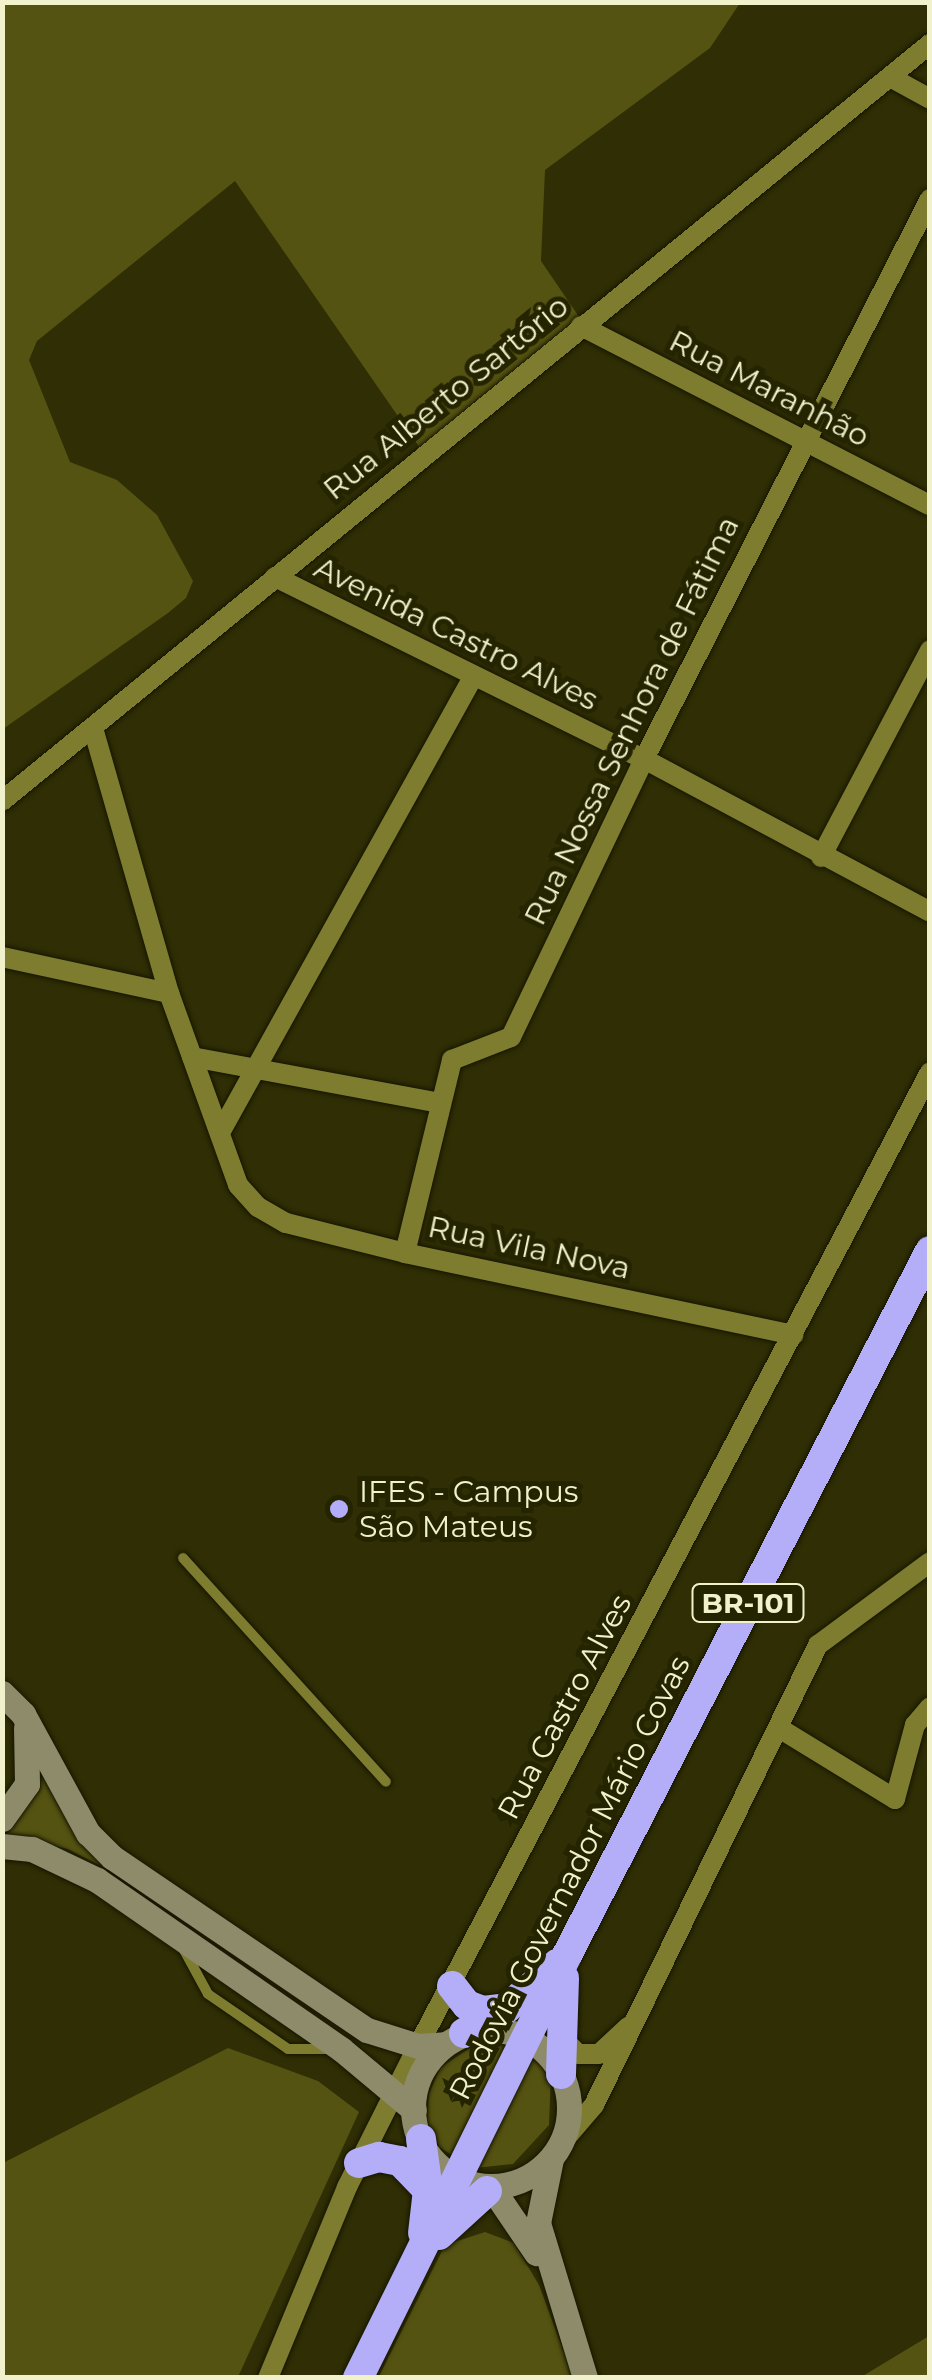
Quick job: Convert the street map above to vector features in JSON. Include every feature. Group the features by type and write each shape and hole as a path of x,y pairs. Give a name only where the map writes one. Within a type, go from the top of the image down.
{"highway":[{"name":"Rodovia Governador Mário Covas","path":"358,2378 566,1955 930,1252"},
{"path":"454,2038 506,2008 566,1955"},
{"path":"561,2074 559,2034 566,1955"},
{"path":"452,1986 467,2005 484,2012 506,2008"},
{"path":"417,2125 428,2190 420,2256"},
{"path":"360,2164 379,2157 400,2161 428,2190"},
{"path":"420,2256 491,2191"}],"main road":[{"path":"2,1693 23,1714 88,1833 112,1856 367,2030 418,2046 488,2028 527,2037 561,2074 569,2117 552,2154 538,2223 586,2378"},
{"path":"2,1819 27,1784 30,1751 23,1714"},
{"path":"2,1846 67,1864 175,1934 396,2089 438,2166 458,2180 491,2191 522,2224 556,2291"},
{"path":"417,2125 416,2079 454,2038"},
{"path":"491,2191 537,2171 552,2154"}],"street":[{"name":"Rua Alberto Sartório","path":"2,801 930,44"},
{"path":"892,78 930,99"},
{"name":"Rua Nossa Senhora de Fátima","path":"405,1253 452,1060 511,1037 644,760 930,199"},
{"name":"Rua Maranhão","path":"581,326 930,505"},
{"name":"Avenida Castro Alves","path":"274,577 472,680 644,760 930,912"},
{"path":"822,857 930,650"},
{"path":"221,1131 472,680"},
{"path":"93,728 170,993 221,1131"},
{"path":"2,957 170,993"},
{"path":"192,1057 440,1103"},
{"name":"Rua Castro Alves","path":"268,2378 396,2089 930,1072"},
{"name":"Rua Vila Nova","path":"221,1131 238,1185 258,1206 286,1223 405,1253 793,1334"},
{"path":"552,2154 594,2106 818,1645 930,1562"},
{"path":"779,1728 895,1799 915,1725 930,1707"},
{"path":"559,2034 578,2054 598,2054 637,2019"}],"lane":[{"path":"184,1558 386,1782"}],"shaded area":[{"path":"3,3 740,3 710,48 545,170 541,261 586,327 429,461 235,181 37,341 29,360 70,462 117,480 157,515 193,581 186,598 168,613 3,729"},
{"path":"37,1762 109,1870 68,1849 6,1834 35,1793"},
{"path":"486,2037 510,2040 452,2155 439,2147 427,2123 429,2094 440,2068"},
{"path":"228,2048 318,2081 359,2112 238,2377 3,2377 3,2163"},
{"path":"532,2052 551,2073 549,2125 513,2164 475,2168"},
{"path":"485,2232 514,2243 539,2285 573,2377 378,2378 445,2245"},
{"path":"929,2336 929,2377 861,2377"}],"place":[{"name":"IFES - Campus São Mateus","path":"339,1509"}]}
